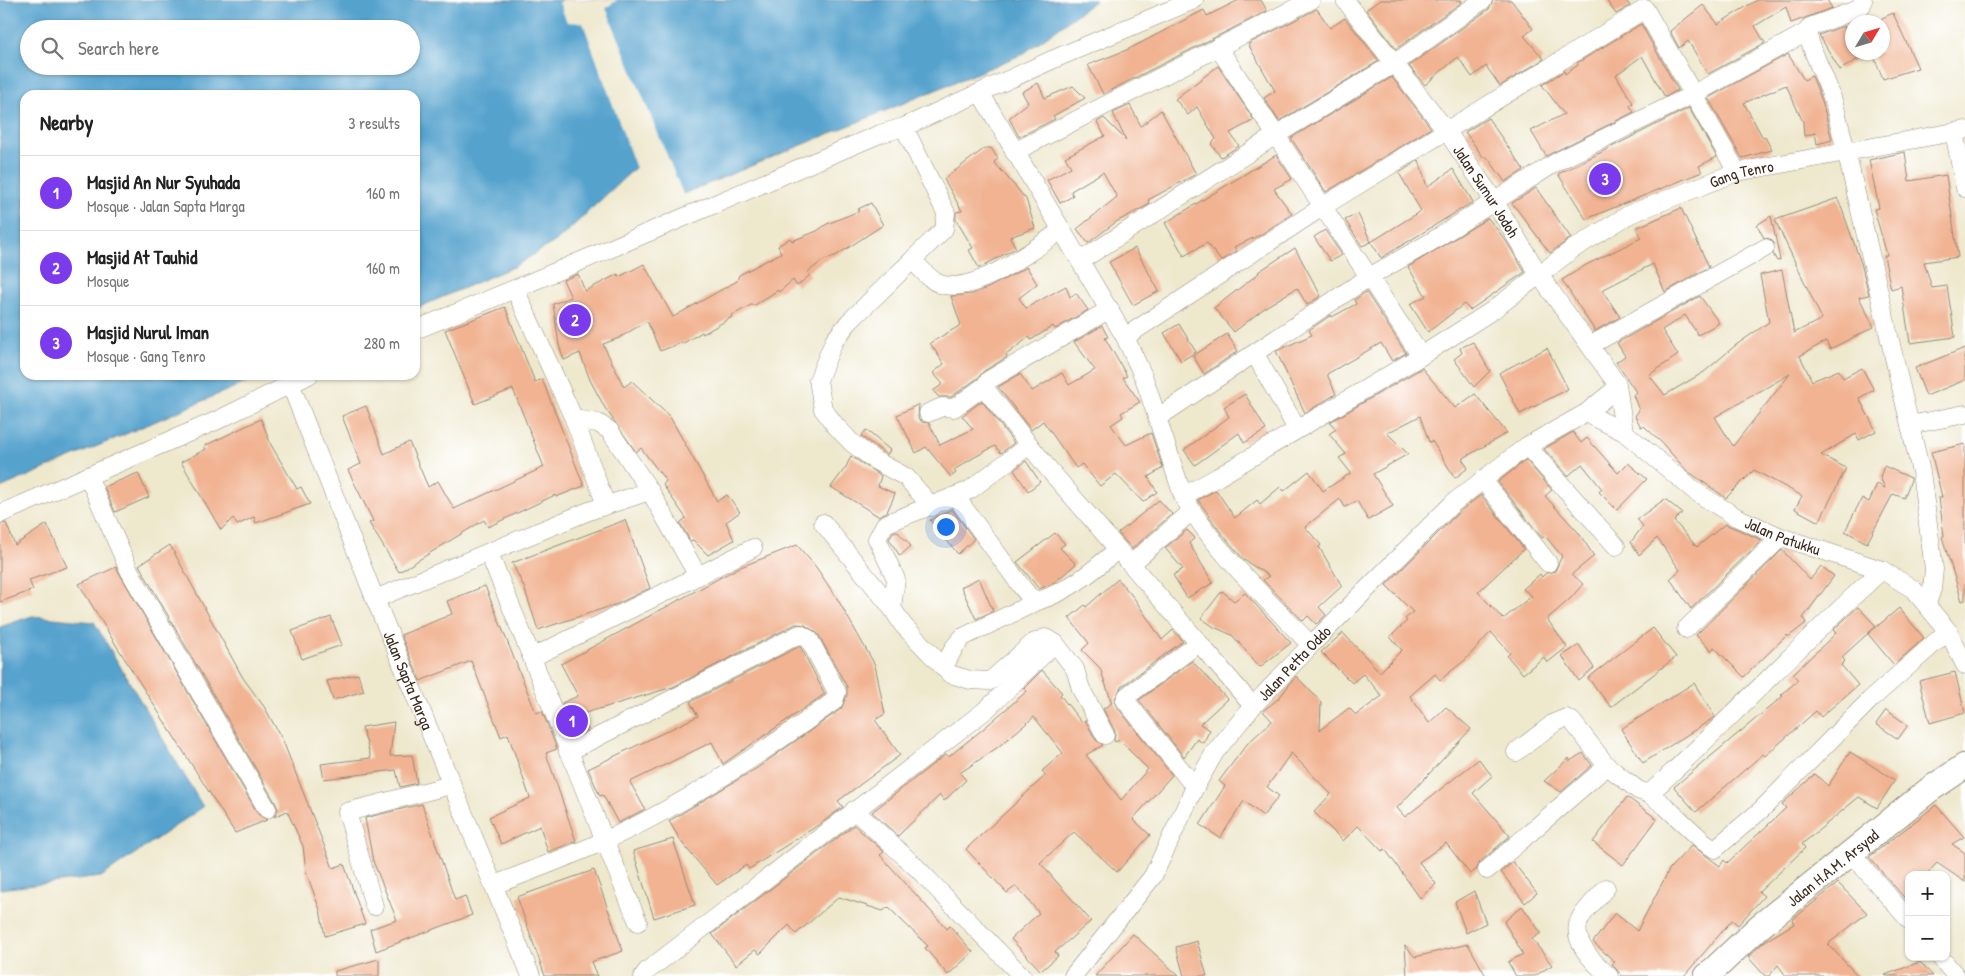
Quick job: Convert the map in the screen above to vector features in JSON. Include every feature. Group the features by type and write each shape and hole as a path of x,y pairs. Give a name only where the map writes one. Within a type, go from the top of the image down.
{"highway":[{"name":"Jalan H.A.M. Arsyad","path":"1707,976 1759,927 1929,790 1965,766"}],"street":[{"path":"420,328 880,134 904,127 981,94 1054,59 1194,0"},
{"path":"1014,152 1311,0"},
{"name":"Jalan Sumur Jodoh","path":"1345,0 1446,130 1494,201 1540,276 1591,346 1617,384 1617,388"},
{"path":"1080,261 1276,135 1395,62 1483,0"},
{"path":"1157,418 1369,277 1430,243 1494,201 1578,150 1692,95 1807,32 1810,28 1856,10 1862,5 1863,0"},
{"path":"1125,337 1322,207 1645,9 1737,172"},
{"path":"1807,32 1834,104 1861,206 1882,314 1921,472 1934,569 1932,589 1927,604"},
{"path":"1218,47 1421,356"},
{"path":"981,94 1125,337 1144,378 1183,496 1192,512 1246,578 1310,644"},
{"path":"904,127 946,213 947,222 944,229 914,261 861,309 834,341 818,380 823,409 835,425 852,443 876,461 906,477 932,507"},
{"path":"1959,131 1965,188"},
{"name":"Gang Tenro","path":"1183,496 1421,356 1493,310 1540,276 1572,249 1630,214 1737,172 1845,150 1959,131"},
{"path":"914,261 927,275 940,284 960,285 975,282 1062,230"},
{"path":"1591,346 1765,248"},
{"path":"515,289 574,419 606,504"},
{"path":"928,413 942,407 954,408 986,385 989,380 1051,342 1110,310"},
{"path":"1255,354 1297,429"},
{"path":"0,514 218,420 297,380"},
{"name":"Jalan Sapta Marga","path":"290,383 375,599 531,976"},
{"path":"986,385 987,390 1029,445 1117,550 1253,706"},
{"path":"1617,388 1624,432"},
{"name":"Jalan Petta Oddo","path":"1073,976 1153,876 1195,787 1215,752 1253,706 1310,644 1446,509 1526,446 1586,413 1617,388"},
{"name":"Jalan Patukku","path":"1586,413 1624,432 1696,492 1736,517 1781,537 1882,570 1913,589 1948,631 1965,665"},
{"path":"1910,425 1965,414"},
{"path":"574,419 606,427 650,491 698,576"},
{"path":"892,608 896,579 877,539 880,530 885,524 956,497 994,474 1029,445"},
{"path":"1526,446 1616,546"},
{"path":"88,476 129,570 266,809"},
{"path":"1483,480 1548,563"},
{"path":"375,599 489,554 606,504 650,491"},
{"path":"956,497 1028,596 1038,601"},
{"path":"1131,564 1192,512"},
{"path":"823,522 892,608 903,625 950,674 970,680 990,681 1033,644 1045,638 1055,643 1075,669 1081,689 1105,735"},
{"path":"1686,629 1781,537"},
{"path":"533,657 753,548"},
{"path":"944,667 955,646 963,637 1038,601 1060,593 1076,583 1117,550"},
{"path":"489,554 533,657 568,752 638,922"},
{"path":"1649,794 1709,740 1823,624 1882,570"},
{"path":"1516,752 1554,723 1566,718 1572,721 1607,766 1638,790 1649,794 1710,848 1716,848 1761,810 1870,700 1948,631"},
{"path":"494,885 604,841 678,803 788,735 834,701 837,692 809,639 800,634 568,752"},
{"path":"643,976 854,810 987,709 1055,643"},
{"path":"1195,787 1125,700 1127,696 1199,643"},
{"path":"1487,870 1607,766"},
{"path":"374,906 347,812 452,784"},
{"path":"854,810 916,867 1022,976"},
{"path":"1851,853 1906,916"},
{"path":"1606,888 1580,918 1579,939 1586,951 1609,976"},
{"path":"1943,961 1956,976"}],"water":[{"path":"0,0 1096,0 1023,54 683,194 653,151 559,239 515,266 420,307 420,90 20,90 20,380 251,380 0,488"},
{"path":"32,616 94,622 203,807 101,877 0,889 0,627"}],"pier":[{"path":"563,0 617,0 606,8 683,194 681,196 653,155 637,171 583,23 567,22 559,2"}],"building":[{"path":"1239,0 1261,0 1267,11 1103,94 1088,65 1129,49 1204,10 1207,16"},
{"path":"1380,0 1461,0 1462,2 1396,49 1366,10"},
{"path":"1493,0 1511,0 1533,29 1524,36 1544,59 1500,86 1486,66 1472,77 1458,57 1425,85 1409,66 1489,9"},
{"path":"1606,0 1626,0 1630,6 1616,14"},
{"path":"1757,0 1827,0 1832,8 1791,23 1786,7 1755,26 1765,43 1708,74 1688,41 1679,48 1670,31 1703,5 1718,24"},
{"path":"1317,9 1330,28 1345,18 1379,61 1279,121 1264,98 1275,91 1248,44"},
{"path":"1893,13 1918,68 1883,79 1875,60 1890,60 1889,15"},
{"path":"1641,24 1678,90 1665,97 1642,56 1616,75 1633,103 1630,106 1634,112 1546,156 1531,131 1564,114 1542,85 1564,71 1565,74 1578,65 1577,63"},
{"path":"1844,26 1845,60 1856,60 1840,70 1819,35"},
{"path":"1788,54 1804,80 1812,76 1822,101 1832,140 1817,144 1815,133 1804,136 1803,122 1786,85 1744,103 1763,138 1765,137 1772,150 1742,158 1708,98"},
{"path":"1218,66 1254,120 1230,133 1239,146 1221,157 1211,144 1216,139 1197,107 1188,115 1175,99"},
{"path":"1392,77 1431,128 1326,192 1291,138"},
{"path":"1038,83 1045,98 1073,86 1085,98 1053,116 1055,119 1019,137 1009,118 1028,103 1022,92"},
{"path":"1130,105 1141,126 1161,110 1196,174 1148,200 1150,204 1116,222 1088,243 1077,229 1117,197 1103,172 1071,191 1073,196 1060,203 1047,180 1071,167 1065,157 1105,136 1097,122 1104,118 1126,140 1113,113"},
{"path":"1689,108 1717,157 1699,166 1702,172 1586,219 1558,174"},
{"path":"1488,118 1524,170 1505,182 1465,132"},
{"path":"985,148 991,148 998,159 994,162 1026,199 1035,228 1010,237 1016,248 979,268 969,250 973,248 956,220 956,212 962,211 944,179"},
{"path":"1905,152 1909,181 1946,175 1958,257 1924,262 1932,288 1947,286 1955,337 1910,343 1901,286 1891,289 1884,256 1887,255 1874,209 1879,208 1869,160"},
{"path":"1276,155 1292,179 1274,189 1292,214 1260,235 1234,247 1237,251 1221,261 1207,243 1184,256 1165,223"},
{"path":"1419,160 1427,187 1453,169 1473,202 1381,258 1371,242 1421,211 1399,173"},
{"path":"1536,188 1571,238 1550,253 1512,203"},
{"path":"1838,198 1861,263 1869,295 1859,297 1874,327 1830,349 1826,341 1800,356 1812,381 1839,370 1843,378 1862,368 1874,390 1859,398 1876,431 1859,440 1856,434 1821,455 1846,468 1819,522 1795,509 1802,496 1754,470 1726,498 1686,470 1661,442 1644,426 1641,427 1635,416 1639,410 1633,395 1636,392 1616,362 1625,356 1617,343 1700,296 1719,323 1698,335 1685,315 1662,330 1678,355 1649,375 1665,395 1704,372 1736,345 1769,322 1760,275 1782,270 1794,333 1822,319 1775,220","holes":["1790,374 1733,446 1715,417"]},
{"path":"871,203 883,225 837,255 822,261 808,272 810,275 797,286 793,280 779,292 778,290 703,334 702,332 682,344 660,351 647,321 619,338 603,344 624,387 632,381 670,417 717,501 727,495 740,512 726,522 734,540 708,555 693,540 690,541 680,523 686,518 663,485 666,481 641,448 636,452 605,408 590,380 580,353 564,360 559,345 553,304 571,297 563,280 578,274 585,291 618,274 619,277 644,264 673,317 737,281 739,275 781,253 778,246 790,238 792,241 817,231 827,224 859,211 858,209"},
{"path":"1681,208 1709,267 1665,292 1653,264 1602,290 1620,317 1595,331 1562,280 1586,265 1641,238 1636,228"},
{"path":"1358,214 1371,242 1362,246 1345,220"},
{"path":"1771,216 1780,260 1777,261 1773,254 1774,243 1770,239 1764,238 1757,225"},
{"path":"1488,218 1506,241 1525,272 1470,310 1464,304 1428,332 1410,304 1426,296 1408,267"},
{"path":"1325,230 1342,255 1330,261 1314,237"},
{"path":"1135,248 1159,291 1133,305 1109,262"},
{"path":"1295,248 1321,296 1307,305 1297,288 1267,306 1234,332 1214,308 1258,272"},
{"path":"1027,267 1037,284 1019,298 1026,308 1066,286 1070,297 1076,293 1088,310 1055,329 1053,326 1031,340 1029,337 1006,355 1007,357 984,371 978,378 951,397 939,397 933,391 943,384 933,373 944,364 930,343 961,325 951,296 972,294 990,287"},
{"path":"1366,292 1406,353 1392,361 1381,343 1327,374 1336,394 1305,413 1276,351 1312,335 1309,330 1331,315 1332,317 1356,304 1354,300"},
{"path":"505,307 535,382 542,379 584,486 556,497 555,495 488,527 484,520 399,572 369,523 373,521 348,470 361,464 342,416 366,406 384,454 409,442 428,487 438,481 454,509 544,467 513,389 475,404 445,330"},
{"path":"1179,324 1196,352 1181,361 1164,333"},
{"path":"1102,326 1108,337 1105,338 1127,376 1123,378 1140,402 1121,413 1123,417 1111,425 1126,445 1151,433 1163,468 1148,477 1157,492 1143,502 1116,474 1100,486 1082,464 1076,468 1043,421 1031,430 998,387 1020,374 1032,391 1062,373 1069,385 1095,370 1074,342"},
{"path":"1227,334 1238,351 1204,374 1193,356"},
{"path":"1473,342 1490,371 1474,387 1454,359 1462,353 1460,348"},
{"path":"1547,348 1568,389 1520,414 1499,373"},
{"path":"1965,348 1965,380 1926,396 1915,368"},
{"path":"1422,368 1455,408 1475,394 1507,433 1462,459 1468,468 1455,478 1432,441 1429,442 1420,416 1387,433 1408,454 1373,474 1393,506 1368,520 1357,501 1345,507 1340,499 1305,527 1321,545 1319,547 1342,586 1319,607 1326,615 1319,622 1316,624 1308,616 1303,621 1263,580 1269,576 1244,560 1219,530 1198,500 1216,490 1235,518 1257,500 1260,504 1280,487 1284,491 1309,471 1323,491 1351,473 1339,458 1346,454 1329,434 1336,429 1330,422"},
{"path":"1245,394 1266,430 1244,443 1239,433 1195,465 1184,450 1229,417 1224,407"},
{"path":"982,401 1014,443 1001,453 995,446 954,470 956,473 951,477 926,447 916,453 897,415 919,404 918,418 922,422 929,423 940,445 973,429 962,416"},
{"path":"261,419 271,445 297,489 301,487 310,504 256,523 254,517 237,525 233,518 221,530 181,462 206,449 204,446"},
{"path":"866,430 890,450 887,455 861,436"},
{"path":"1573,432 1581,443 1587,438 1618,473 1628,463 1647,479 1617,510 1599,492 1602,489 1582,464 1568,476 1544,449"},
{"path":"1965,444 1965,600 1962,601 1942,537 1944,536 1939,497 1942,497 1931,452"},
{"path":"851,456 881,476 878,486 895,494 887,512 878,516 831,487 846,467"},
{"path":"1526,460 1552,490 1545,496 1578,532 1594,556 1572,574 1583,584 1570,599 1547,619 1567,647 1547,663 1544,657 1523,674 1507,656 1510,653 1491,632 1465,660 1440,680 1435,674 1410,696 1429,723 1446,707 1471,729 1397,808 1405,817 1479,759 1492,776 1473,793 1510,836 1480,862 1477,869 1470,874 1446,843 1419,862 1436,884 1420,898 1385,849 1382,851 1358,826 1343,841 1314,812 1331,794 1291,753 1267,787 1279,796 1263,816 1244,801 1220,838 1200,825 1225,786 1219,781 1247,744 1272,721 1263,711 1279,698 1296,676 1321,702 1320,730 1349,708 1356,715 1382,696 1363,674 1352,683 1321,652 1343,633 1380,672 1402,650 1390,637 1407,621 1405,619 1413,612 1386,585 1460,511 1481,495 1524,549 1478,592 1503,619 1532,596 1523,589 1540,574 1542,577 1546,573 1555,571 1562,556 1545,536 1542,538 1498,482"},
{"path":"1026,461 1040,482 1028,491 1014,470"},
{"path":"1884,466 1911,478 1911,480 1904,498 1893,494 1867,543 1845,531 1862,498 1869,502 1877,484 1885,488 1880,477"},
{"path":"138,473 149,497 115,512 104,487"},
{"path":"1665,499 1682,513 1674,521 1697,547 1725,524 1762,540 1691,609 1670,579 1680,570 1657,538 1639,555 1631,542 1643,526 1637,519"},
{"path":"1159,500 1172,514 1132,549 1118,533"},
{"path":"952,509 974,539 958,554 930,520"},
{"path":"625,520 650,588 617,604 538,630 524,587 512,563"},
{"path":"6,523 15,545 47,524 67,567 29,580 33,590 0,602 0,524"},
{"path":"1187,530 1195,538 1189,543 1213,583 1187,598 1173,575 1183,569 1165,548"},
{"path":"897,531 911,546 900,556 889,539 893,532"},
{"path":"1055,533 1065,544 1060,548 1076,564 1055,582 1039,589 1017,562"},
{"path":"170,545 243,678 265,708 283,741 333,868 344,864 365,924 325,936 320,910 306,872 303,846 287,811 274,817 278,809 276,804 139,565"},
{"path":"797,545 816,567 838,600 875,665 885,714 875,720 900,755 838,801 843,807 820,824 749,869 746,865 717,885 682,843 669,821 757,768 841,709 847,695 847,687 818,634 805,625 796,624 673,687 582,714 588,730 575,737 562,703 578,696 561,664 738,568"},
{"path":"1782,550 1810,580 1821,566 1834,576 1803,618 1806,623 1788,637 1787,635 1744,677 1714,647 1711,651 1696,635"},
{"path":"116,567 258,814 267,820 235,833 79,584"},
{"path":"979,578 993,611 976,619 961,587"},
{"path":"1118,579 1134,598 1162,640 1173,630 1183,641 1121,687 1114,701 1172,775 1133,819 1150,835 1117,872 1074,832 1040,863 1091,921 1055,952 1058,956 1041,971 1011,939 1039,913 1016,886 1007,893 966,849 1046,775 1042,771 1063,753 1034,717 998,747 960,773 966,780 944,801 940,795 898,836 872,812 946,754 948,757 983,729 1027,691 1024,688 1042,670 1062,693 1060,695 1082,723 1085,720 1096,740 1103,745 1086,755 1121,800 1148,769 1119,740 1115,742 1115,731 1103,709 1112,703 1100,668 1082,650 1089,643 1069,618 1085,605 1086,607"},
{"path":"485,586 536,713 542,711 557,749 546,753 576,841 548,852 540,826 501,844 489,817 530,798 508,734 501,737 471,661 420,681 401,635 452,614 447,601"},
{"path":"1222,591 1234,601 1245,593 1291,643 1260,667 1232,635 1214,627 1201,618"},
{"path":"1858,607 1876,626 1842,657 1845,661 1841,665 1858,685 1821,717 1816,711 1765,756 1763,754 1696,812 1674,787 1783,696 1781,695 1798,680 1793,674 1836,633 1833,630"},
{"path":"1899,608 1924,638 1894,665 1868,634"},
{"path":"331,617 342,645 302,659 292,631"},
{"path":"1653,628 1676,657 1611,707 1588,678"},
{"path":"1579,645 1594,668 1579,681 1562,656"},
{"path":"800,646 825,694 723,764 712,742 630,782 645,809 618,823 603,795 600,796 588,769 698,716 690,702"},
{"path":"1192,661 1227,699 1200,724 1210,730 1203,743 1197,739 1184,757 1139,700"},
{"path":"1955,672 1965,713 1930,723 1919,681"},
{"path":"358,674 364,691 333,700 327,681"},
{"path":"1694,683 1715,717 1643,763 1621,729"},
{"path":"1886,710 1908,725 1898,739 1876,724"},
{"path":"394,722 390,756 412,755 417,783 400,787 396,770 324,779 321,764 371,758 362,727"},
{"path":"1850,752 1895,780 1877,808 1859,797 1802,844 1805,848 1759,892 1764,896 1738,925 1732,920 1684,976 1622,976 1612,964 1615,962 1593,942 1615,913 1637,931 1670,868 1692,845 1720,866 1724,860 1727,863 1786,808 1782,804 1815,774 1828,786"},
{"path":"1583,753 1592,765 1561,792 1544,781 1569,758 1570,761"},
{"path":"1627,797 1657,819 1623,865 1593,842"},
{"path":"422,804 455,900 465,896 472,915 376,951 370,929 397,920 373,861 365,818"},
{"path":"1936,805 1964,837 1952,844 1965,853 1965,882 1937,863 1930,871 1905,871 1905,898 1869,857"},
{"path":"854,825 884,852 880,855 947,929 950,926 973,952 948,975 925,948 928,946 888,907 883,911 839,897 796,934 789,925 760,954 755,950 736,965 712,934"},
{"path":"673,839 695,905 654,918 633,851"},
{"path":"1513,862 1537,893 1525,903 1501,872"},
{"path":"594,870 623,951 591,962 597,976 545,976 517,897"},
{"path":"1838,883 1867,913 1828,944 1858,976 1786,976 1778,965 1769,976 1765,976 1748,957 1765,941 1794,924 1792,920"},
{"path":"1474,891 1486,923 1466,933 1455,902"},
{"path":"1522,906 1541,933 1532,939 1552,965 1535,976 1516,976 1508,962 1523,954 1504,922"},
{"path":"1133,934 1179,976 1095,976"},
{"path":"1197,941 1207,976 1184,976 1176,947"},
{"path":"1468,944 1486,976 1407,976 1405,945 1415,957"},
{"path":"379,959 379,976 335,976 335,971"},
{"path":"1920,962 1933,976 1885,975"}],"place":[{"name":"Masjid Nurul Iman","path":"1605,179"},
{"name":"Masjid At Tauhid","path":"575,320"},
{"name":"Masjid An Nur Syuhada","path":"572,721"}]}
